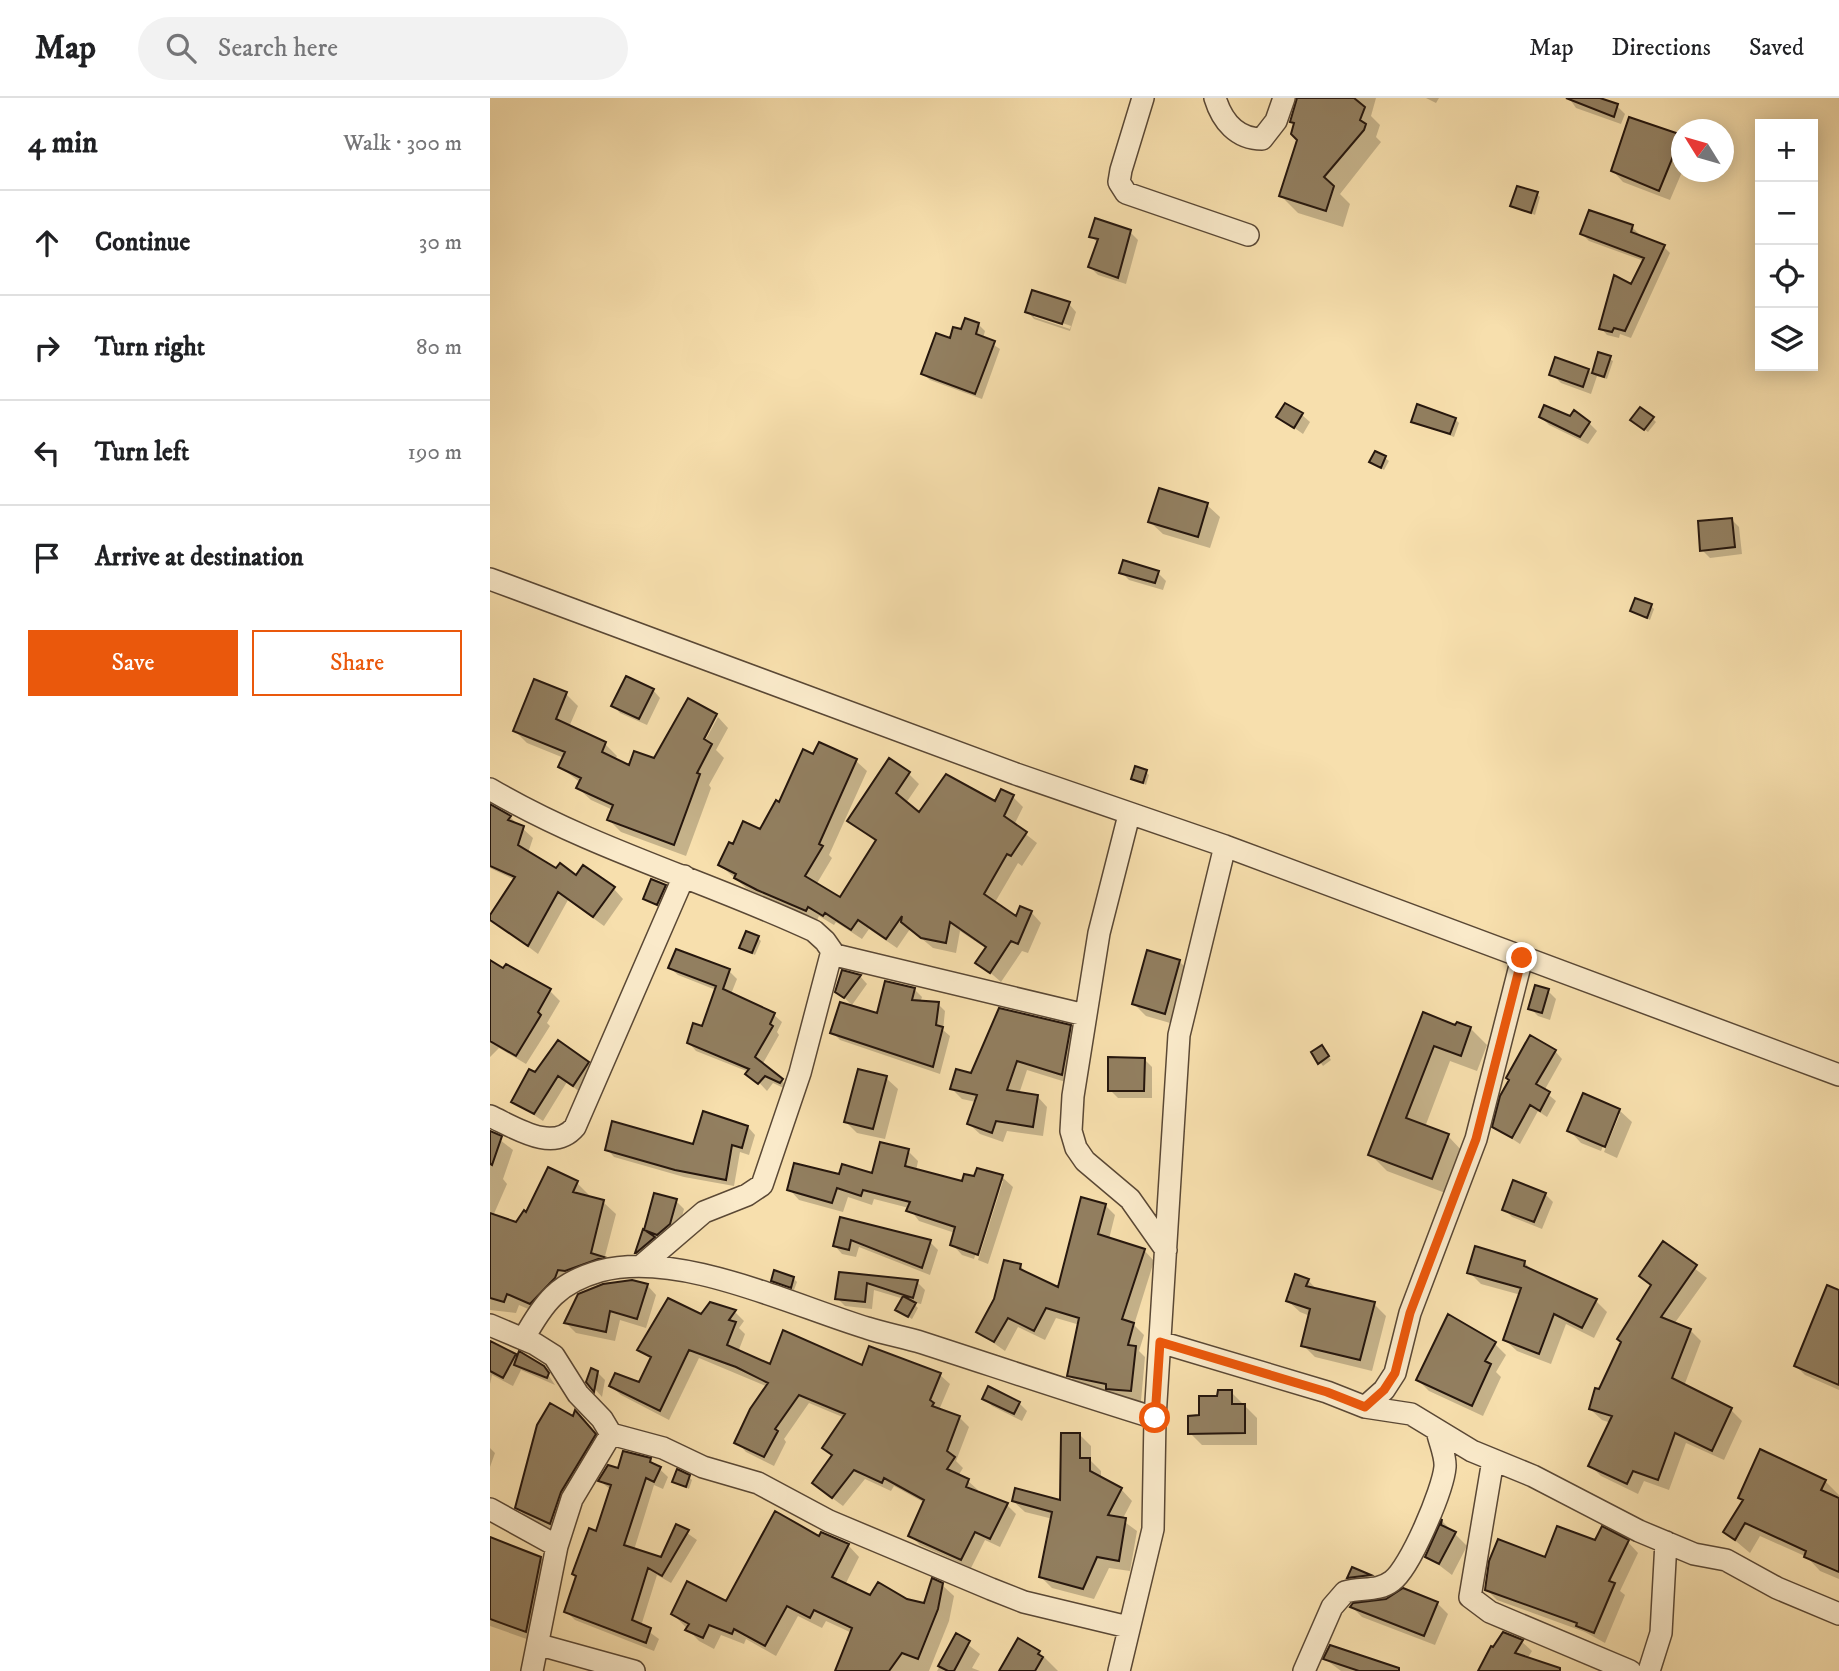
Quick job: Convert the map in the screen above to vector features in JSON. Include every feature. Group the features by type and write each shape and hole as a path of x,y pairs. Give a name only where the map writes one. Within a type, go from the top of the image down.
{"street":[{"path":"1143,98 1119,181 1126,194 1248,235"},
{"path":"1215,98 1230,127 1254,139 1262,139 1269,132 1284,98"},
{"path":"490,579 1129,815 1225,846 1839,1075"},
{"path":"490,789 595,844 684,876 814,931 830,946 831,954 800,1073 762,1185 747,1195 704,1212 641,1266"},
{"path":"1129,815 1099,933 1073,1096 1071,1131 1076,1148 1095,1172 1130,1199 1166,1250"},
{"path":"1119,1671 1153,1529 1155,1418 1179,1035 1225,846"},
{"path":"490,1116 552,1141 564,1138 575,1127 684,876"},
{"path":"831,954 1085,1015"},
{"path":"1365,1407 1384,1390 1395,1373 1410,1313 1476,1139 1522,958"},
{"path":"665,1247 678,1271"},
{"path":"524,1338 545,1301 561,1288 599,1272 641,1266 747,1286 864,1328 919,1342 1155,1418"},
{"path":"490,1325 524,1338 560,1362 578,1394 602,1419 611,1434 672,1451 703,1467 758,1483 829,1521 991,1590 1024,1602 1128,1627"},
{"path":"1160,1342 1327,1392 1365,1407 1411,1414 1472,1451 1666,1542 1695,1554 1717,1556 1777,1588 1839,1614"},
{"path":"1395,1373 1411,1414"},
{"path":"1304,1671 1338,1599 1350,1590 1385,1586 1407,1564 1429,1516 1446,1466 1437,1430"},
{"path":"532,1671 540,1645 556,1546 572,1499 611,1434"},
{"path":"1446,1466 1472,1451"},
{"path":"1493,1460 1470,1597 1490,1612 1630,1671"},
{"path":"490,1508 556,1546"},
{"path":"1649,1671 1661,1633 1666,1542"},
{"path":"1665,1584 1695,1554"},
{"path":"540,1645 634,1671"}],"building":[{"path":"1297,98 1354,98 1365,107 1360,120 1366,124 1364,130 1324,177 1334,186 1326,211 1279,196 1297,140 1291,134 1294,123 1290,122"},
{"path":"1566,98 1600,98 1618,104 1614,117"},
{"path":"1629,117 1671,131 1671,161 1659,191 1611,171"},
{"path":"1517,186 1538,192 1531,213 1510,206"},
{"path":"1589,210 1633,225 1631,232 1665,245 1625,331 1614,328 1612,332 1599,329 1614,275 1631,284 1644,258 1580,234"},
{"path":"1095,218 1131,230 1118,278 1088,267 1098,239 1089,237"},
{"path":"1032,290 1070,302 1062,324 1025,312"},
{"path":"965,318 979,323 976,334 995,341 975,394 921,374 936,333 950,338 953,327 961,329"},
{"path":"1598,352 1611,356 1604,377 1592,373"},
{"path":"1555,357 1589,369 1583,387 1549,375"},
{"path":"1285,403 1303,413 1294,428 1276,417"},
{"path":"1417,404 1456,418 1450,434 1411,422"},
{"path":"1544,405 1570,416 1574,410 1590,422 1580,437 1539,417"},
{"path":"1640,407 1654,417 1644,430 1630,420"},
{"path":"1375,451 1386,456 1381,468 1369,462"},
{"path":"1159,488 1208,503 1198,537 1148,522"},
{"path":"1732,518 1735,547 1700,551 1698,521"},
{"path":"1123,560 1159,571 1155,583 1119,573"},
{"path":"1635,598 1652,604 1647,618 1630,611"},
{"path":"626,676 654,689 639,719 611,706"},
{"path":"534,679 567,692 556,719 606,742 602,752 629,765 634,751 654,758 688,698 717,714 704,739 712,744 697,773 700,774 674,845 607,820 613,805 576,788 581,778 558,767 565,752 513,731"},
{"path":"819,742 857,759 819,844 823,846 805,876 840,897 876,840 847,821 889,758 910,772 896,793 919,812 946,774 995,801 1001,789 1014,795 1004,816 1027,832 1011,856 1007,854 984,894 1016,916 1020,906 1032,911 1018,944 1011,941 990,973 975,963 986,947 950,922 946,943 921,938 901,922 902,916 886,939 858,920 851,930 825,913 823,916 808,907 806,911 757,890 734,878 736,874 718,865 729,842 733,844 743,821 760,829 776,800 779,802 803,749 813,754"},
{"path":"1135,766 1147,770 1143,783 1131,779"},
{"path":"490,804 511,816 508,820 524,826 518,845 556,868 560,863 576,875 583,865 615,887 593,917 558,892 528,946 490,920 490,915 515,877 490,866"},
{"path":"651,879 666,885 657,905 643,899"},
{"path":"746,931 759,936 752,953 739,948"},
{"path":"676,949 730,969 723,989 775,1013 770,1024 773,1026 755,1057 783,1079 780,1083 765,1076 758,1084 745,1074 749,1069 687,1043 693,1023 702,1026 716,986 668,968"},
{"path":"1147,950 1180,960 1165,1014 1132,1004"},
{"path":"490,960 503,968 506,964 551,989 538,1012 541,1015 516,1056 490,1041"},
{"path":"842,970 861,975 844,998 835,992"},
{"path":"885,981 915,988 912,1000 939,1002 936,1025 943,1027 933,1067 830,1033 840,1002 877,1013"},
{"path":"1535,985 1549,989 1542,1013 1528,1009"},
{"path":"999,1008 1071,1025 1062,1075 1017,1061 1007,1090 1038,1095 1033,1127 996,1121 992,1133 967,1124 977,1095 950,1089 956,1069 971,1073"},
{"path":"1423,1012 1455,1025 1457,1022 1471,1027 1461,1056 1434,1046 1406,1118 1449,1134 1432,1179 1368,1155"},
{"path":"1530,1035 1556,1050 1536,1084 1550,1092 1540,1111 1530,1105 1512,1138 1492,1127 1500,1096 1509,1080 1506,1078"},
{"path":"558,1040 589,1062 573,1086 558,1076 534,1114 511,1102 529,1069 535,1072"},
{"path":"1322,1045 1329,1056 1318,1064 1311,1052"},
{"path":"1108,1057 1145,1058 1144,1091 1108,1091"},
{"path":"858,1069 887,1076 873,1129 844,1122"},
{"path":"1583,1093 1620,1109 1605,1147 1567,1131"},
{"path":"703,1111 748,1126 742,1148 732,1145 726,1180 675,1170 605,1150 612,1121 693,1144"},
{"path":"490,1131 502,1136 492,1165 490,1164"},
{"path":"880,1142 909,1149 905,1166 962,1181 964,1174 974,1176 977,1168 1003,1175 978,1255 950,1245 955,1227 906,1211 910,1202 863,1190 861,1196 837,1188 832,1203 787,1190 794,1163 839,1174 842,1164 872,1173"},
{"path":"548,1167 578,1181 573,1192 604,1200 591,1253 604,1257 565,1271 558,1270 555,1278 530,1304 507,1294 504,1302 490,1298 490,1213 516,1222 524,1210 526,1212"},
{"path":"1513,1180 1546,1193 1534,1222 1502,1210"},
{"path":"654,1193 677,1199 670,1224 657,1235 644,1230"},
{"path":"1081,1197 1106,1204 1098,1234 1145,1249 1122,1319 1134,1323 1128,1345 1136,1346 1131,1391 1106,1389 1106,1384 1067,1376 1079,1318 1046,1308 1034,1331 1008,1318 994,1342 976,1332 994,1299 1004,1260 1021,1264 1020,1269 1058,1287"},
{"path":"840,1217 931,1240 922,1268 851,1240 849,1250 833,1246"},
{"path":"643,1229 655,1237 635,1253"},
{"path":"1663,1241 1697,1265 1661,1317 1691,1329 1672,1378 1732,1408 1712,1451 1675,1433 1658,1480 1633,1471 1627,1484 1588,1466 1612,1416 1589,1409 1595,1388 1599,1389 1621,1342 1617,1339 1651,1285 1639,1276"},
{"path":"1475,1246 1525,1261 1524,1266 1597,1299 1582,1328 1554,1314 1539,1354 1503,1340 1521,1288 1467,1273"},
{"path":"774,1270 794,1277 791,1288 771,1281"},
{"path":"839,1272 918,1280 913,1298 867,1283 865,1302 835,1299"},
{"path":"1295,1274 1309,1279 1306,1286 1375,1302 1360,1360 1301,1346 1310,1309 1286,1301"},
{"path":"632,1280 648,1284 637,1319 610,1311 606,1332 564,1323 578,1294 603,1284"},
{"path":"1827,1285 1839,1290 1839,1385 1794,1366"},
{"path":"903,1296 916,1303 908,1317 895,1310"},
{"path":"668,1298 701,1314 710,1302 736,1310 729,1320 736,1322 727,1345 770,1364 783,1330 862,1365 869,1346 941,1373 930,1400 934,1403 932,1406 960,1416 947,1451 955,1457 947,1469 969,1479 966,1487 1008,1503 990,1539 975,1532 961,1560 908,1536 924,1500 884,1478 882,1483 854,1470 832,1498 812,1483 832,1455 822,1448 845,1414 799,1395 775,1429 778,1431 764,1457 734,1443 750,1409 768,1383 736,1367 689,1350 660,1411 609,1386 615,1373 639,1382 651,1357 637,1350"},
{"path":"1448,1314 1496,1342 1485,1361 1491,1364 1472,1406 1416,1380"},
{"path":"490,1341 516,1354 503,1378 490,1371"},
{"path":"519,1351 544,1366 549,1373 547,1378 514,1365"},
{"path":"591,1368 598,1371 594,1392 586,1382"},
{"path":"988,1386 1020,1402 1014,1414 982,1399"},
{"path":"1218,1390 1232,1390 1232,1404 1245,1404 1245,1433 1188,1434 1188,1416 1199,1415 1199,1396 1217,1396"},
{"path":"550,1403 573,1416 575,1410 596,1434 561,1492 550,1524 515,1508 537,1425"},
{"path":"1061,1433 1080,1433 1080,1458 1090,1458 1090,1471 1122,1488 1108,1515 1126,1518 1119,1561 1097,1557 1083,1589 1039,1577 1052,1512 1012,1501 1015,1488 1060,1500"},
{"path":"1760,1449 1826,1480 1821,1490 1839,1498 1839,1572 1804,1557 1806,1551 1745,1523 1735,1540 1723,1532 1743,1500 1738,1498"},
{"path":"623,1451 651,1458 650,1462 661,1467 654,1482 646,1478 624,1545 661,1557 676,1524 689,1530 662,1576 648,1568 632,1620 651,1628 646,1643 564,1612 576,1576 572,1574 589,1528 596,1531 611,1485 598,1481 608,1465 618,1468"},
{"path":"677,1469 690,1475 686,1487 672,1482"},
{"path":"775,1511 819,1536 821,1532 849,1544 832,1577 870,1595 878,1582 907,1599 924,1603 932,1578 943,1583 938,1609 918,1659 902,1653 889,1671 835,1671 852,1628 814,1610 810,1618 787,1606 765,1646 734,1629 732,1634 709,1625 703,1638 685,1630 689,1624 671,1614 687,1581 726,1601"},
{"path":"1442,1519 1441,1525 1456,1532 1439,1564 1425,1557"},
{"path":"1557,1526 1595,1540 1602,1526 1629,1540 1609,1581 1615,1583 1594,1633 1576,1626 1577,1623 1485,1590 1489,1561 1498,1539 1545,1557"},
{"path":"490,1537 541,1557 526,1632 490,1619"},
{"path":"1352,1567 1371,1575 1347,1578"},
{"path":"1403,1588 1438,1602 1424,1636 1350,1607 1353,1603 1386,1599"},
{"path":"1503,1632 1523,1640 1515,1653 1560,1668 1560,1671 1478,1671 1491,1646 1493,1647"},
{"path":"956,1633 970,1641 954,1671 948,1671 938,1666"},
{"path":"1018,1638 1040,1651 1038,1654 1043,1657 1035,1671 999,1671"},
{"path":"1330,1645 1399,1668 1399,1671 1359,1671 1323,1659"}],"route":[{"path":"1155,1418 1160,1342 1236,1367 1327,1392 1365,1407 1384,1390 1395,1373 1410,1313 1476,1139 1522,958"}]}
